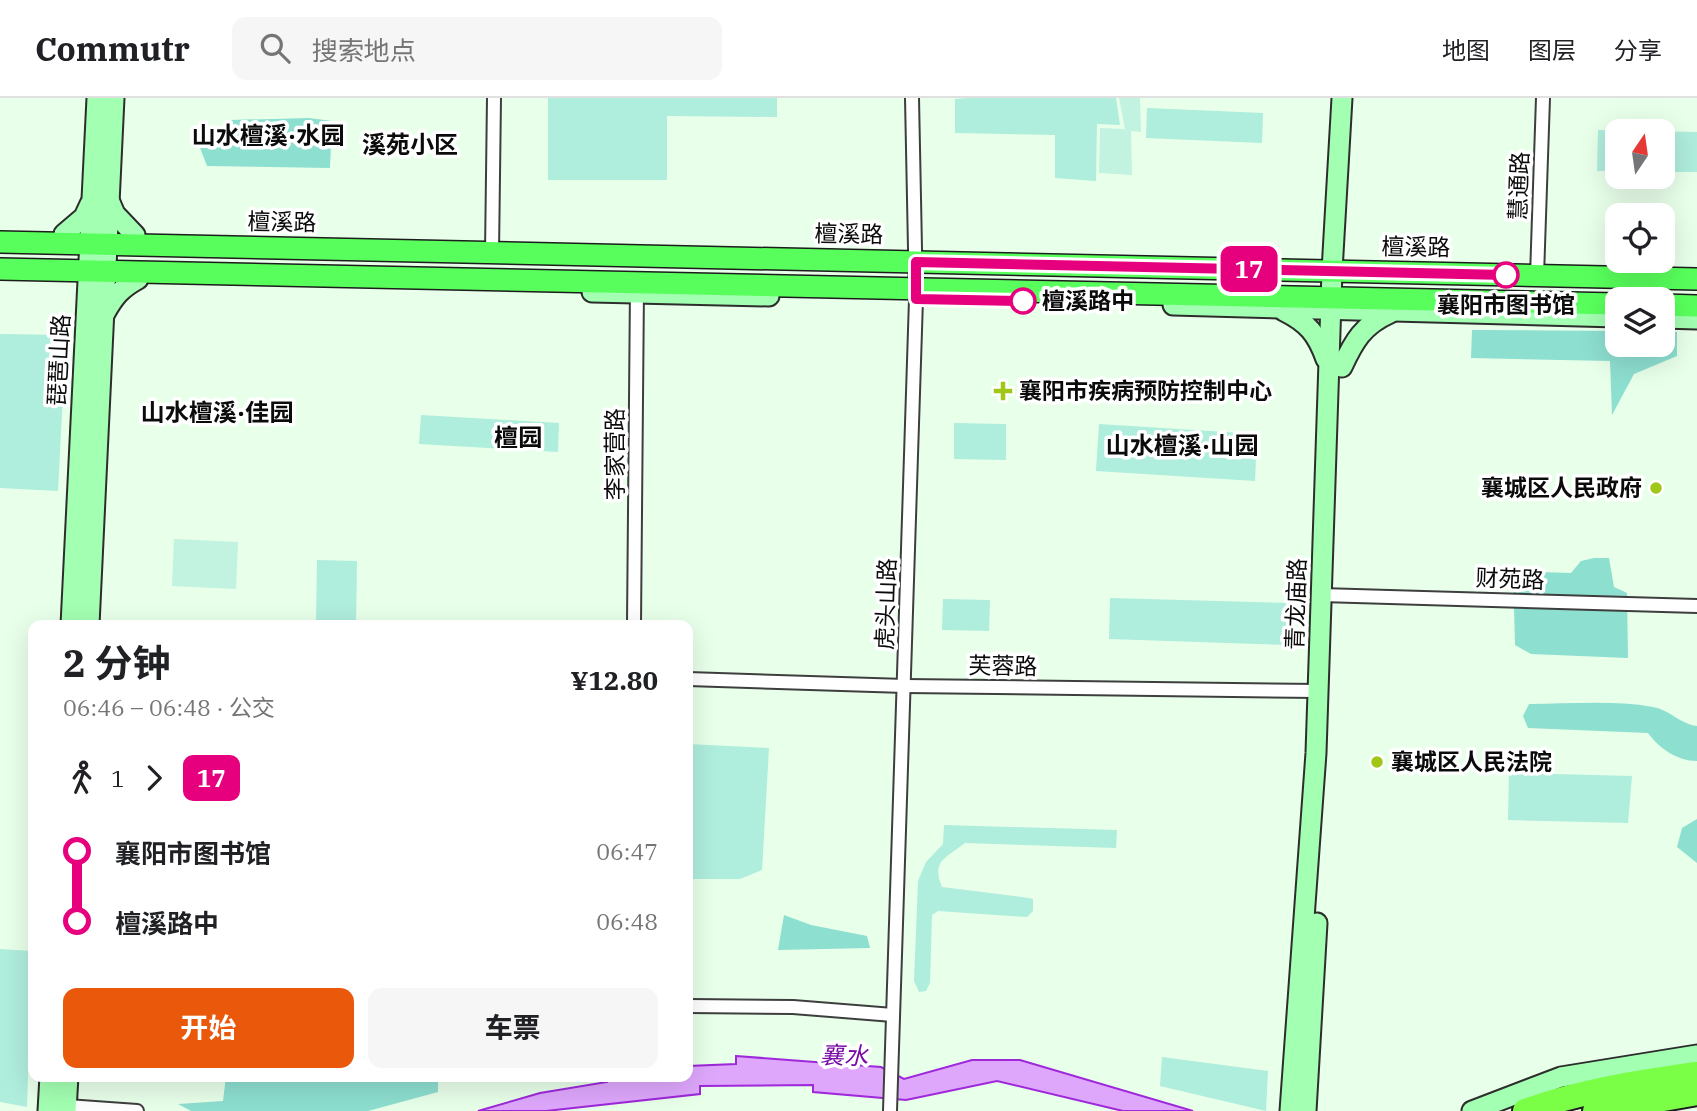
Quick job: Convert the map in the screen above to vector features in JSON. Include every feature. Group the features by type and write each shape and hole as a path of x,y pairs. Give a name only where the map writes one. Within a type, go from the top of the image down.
{"highway":[{"path":"1525,1111 1560,1098 1633,1082 1697,1074"},
{"path":"1595,1111 1697,1093"}],"main road":[{"name":"檀溪路","path":"0,242 99,239 1339,267 1697,279"},
{"path":"0,269 97,275 1338,304 1605,304"},
{"path":"1675,305 1697,306"}],"street":[{"name":"琵琶山路","path":"71,620 99,239 97,98"},
{"name":"琵琶山路","path":"100,199 114,98"},
{"path":"0,233 64,234 99,239 135,235 492,248 494,98"},
{"name":"虎头山路","path":"890,1111 916,294 912,98"},
{"name":"青龙庙路","path":"1306,1111 1338,304 1342,98"},
{"name":"青龙庙路","path":"1339,267 1354,98"},
{"name":"慧通路","path":"1537,272 1543,98"},
{"path":"64,234 100,199 135,235"},
{"path":"1537,272 1697,272"},
{"path":"0,277 97,275 138,279 637,288"},
{"path":"64,277 78,285 95,313 124,286 138,279"},
{"name":"李家营路","path":"634,620 637,288"},
{"path":"916,294 1277,307 1338,304 1395,311 1605,317"},
{"path":"1277,307 1306,322 1318,337 1335,368 1357,335 1371,321 1395,311"},
{"name":"琵琶山路","path":"89,620 95,313"},
{"path":"1675,318 1697,319"},
{"name":"青龙庙路","path":"1290,1111 1318,691 1327,595"},
{"name":"财苑路","path":"1327,595 1697,606"},
{"name":"芙蓉路","path":"693,679 1318,691"},
{"path":"693,1006 793,1007 893,1016"},
{"path":"1472,1111 1561,1077 1697,1055"},
{"path":"52,1082 61,1110"},
{"path":"61,1110 67,1082"},
{"path":"61,1110 137,1111"}],"shaded area":[{"path":"548,98 777,98 777,117 667,116 667,180 548,180"},
{"path":"1116,98 1120,125 1097,124 1096,181 1055,178 1055,135 955,133 955,99"},
{"path":"1147,108 1263,113 1262,143 1146,138"},
{"path":"309,118 332,121 330,168 207,166 196,137 228,136 229,120"},
{"path":"1598,130 1605,130 1605,171 1597,171"},
{"path":"1675,131 1697,132 1697,172 1675,172"},
{"path":"1472,330 1605,331 1605,357 1675,357 1634,374 1612,415 1610,361 1471,358"},
{"path":"1675,332 1677,332 1675,357"},
{"path":"0,334 66,335 58,491 0,488"},
{"path":"421,415 559,423 558,452 419,444"},
{"path":"954,423 1006,424 1006,460 954,459"},
{"path":"1099,424 1257,434 1255,481 1096,471"},
{"path":"1609,558 1614,587 1627,593 1628,658 1531,654 1515,645 1513,571 1571,573 1581,561"},
{"path":"317,560 357,561 356,620 316,620"},
{"path":"1110,598 1288,603 1287,645 1109,639"},
{"path":"943,599 990,600 989,631 942,630"},
{"path":"1607,703 1638,705 1665,711 1685,723 1697,726 1697,761 1682,759 1669,753 1648,733 1528,728 1523,716 1529,704"},
{"path":"693,744 769,748 762,870 740,879 693,879"},
{"path":"1509,773 1632,776 1628,823 1508,820"},
{"path":"1697,819 1697,863 1677,847 1682,828"},
{"path":"944,825 1117,830 1116,848 965,843 939,866 942,887 1033,899 1033,911 1027,917 938,911 932,915 930,983 926,991 919,992 914,981 918,881 926,862 943,844"},
{"path":"784,915 811,925 867,936 870,948 778,950"},
{"path":"0,949 28,951 27,1107 0,1102"},
{"name":"襄水","path":"736,1056 881,1067 904,1079 972,1060 1020,1060 1193,1111 1123,1111 997,1081 906,1100 813,1092 813,1085 700,1086 700,1094 546,1111 478,1111 540,1093 607,1082 693,1082 693,1066 736,1064"},
{"path":"1162,1057 1268,1071 1266,1111 1160,1086"},
{"path":"225,1082 438,1082 438,1092 368,1111 191,1111 178,1104 223,1101"}],"green space":[{"path":"1119,98 1140,98 1141,132 1131,131 1132,175 1099,173 1100,128 1125,129"},
{"path":"174,539 238,542 236,589 172,586"}],"bus line":[{"name":"17","path":"1023,301 916,299 916,262 1506,275"}],"place":[{"name":"襄阳市图书馆","path":"1506,275"},
{"name":"檀溪路中","path":"1023,301"},
{"name":"襄阳市疾病预防控制中心","path":"1003,391"},
{"name":"襄城区人民政府","path":"1656,488"},
{"name":"襄城区人民法院","path":"1377,762"}],"district":[{"name":"山水檀溪·水园","path":"268,136"},
{"name":"溪苑小区","path":"410,145"},
{"name":"山水檀溪·佳园","path":"217,413"},
{"name":"檀园","path":"518,438"},
{"name":"山水檀溪·山园","path":"1182,446"}]}
